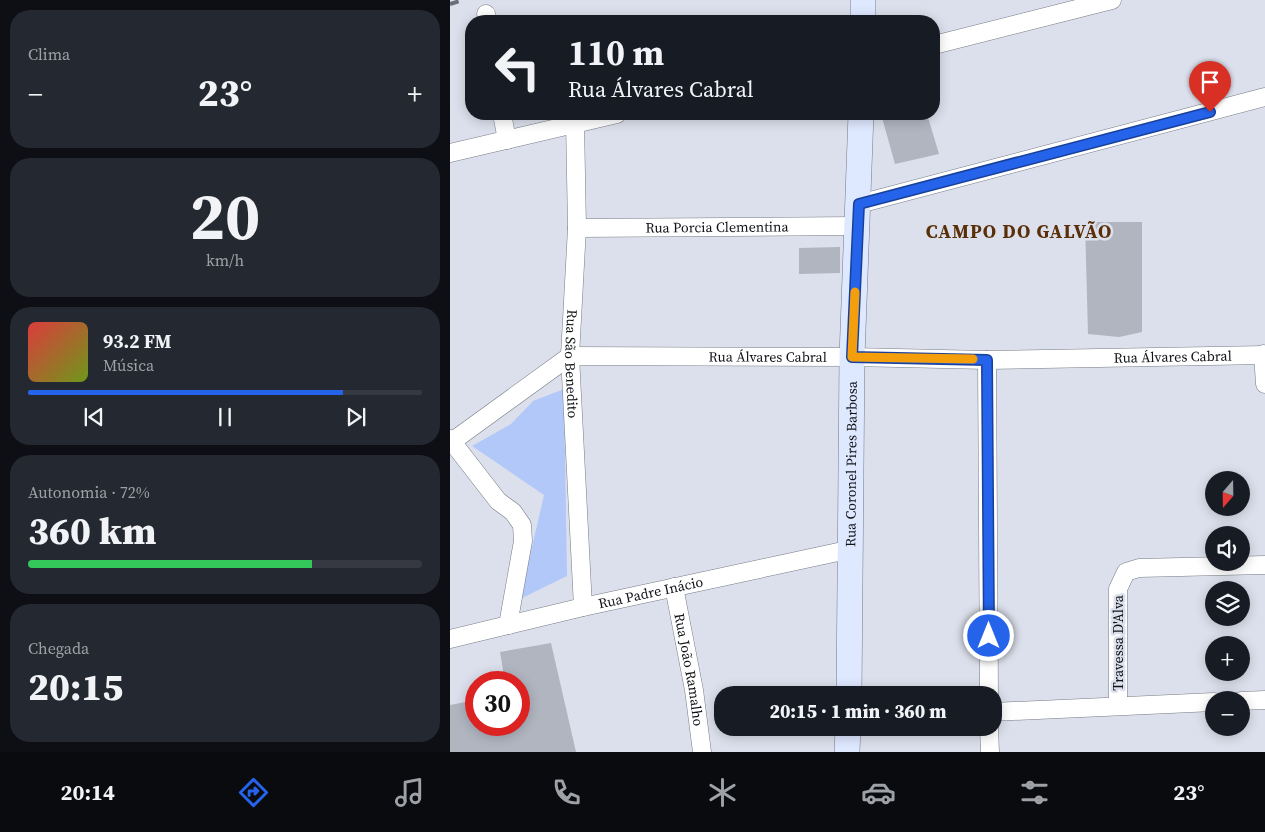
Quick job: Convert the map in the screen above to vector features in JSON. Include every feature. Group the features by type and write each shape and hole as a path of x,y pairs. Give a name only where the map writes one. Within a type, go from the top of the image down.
{"street":[{"path":"863,0 863,15"},
{"path":"940,43 1112,0"},
{"name":"Rua Porcia Clementina","path":"578,228 858,215 1265,97"},
{"path":"503,120 507,140"},
{"path":"450,153 586,120"},
{"name":"Rua Coronel Pires Barbosa","path":"849,686 852,549 852,357 861,120"},
{"name":"Rua São Benedito","path":"575,122 578,228 570,356 583,607"},
{"path":"1264,354 1265,384"},
{"name":"Rua Álvares Cabral","path":"570,356 852,357 987,360 1264,354"},
{"path":"508,625 524,541 522,525 513,512 498,501 451,441 570,356"},
{"path":"987,360 989,686"},
{"name":"Rua Padre Inácio","path":"450,639 583,607 852,549"},
{"name":"Travessa D'Alva","path":"1118,705 1118,589 1126,572 1139,568 1265,565"},
{"name":"Rua João Ramalho","path":"674,587 694,690 702,752"},
{"path":"1250,701 1265,700"},
{"path":"1002,711 1205,702"},
{"path":"847,752 848,736"},
{"path":"989,736 990,752"}],"shaded area":[{"path":"564,389 567,576 520,599 544,495 472,446 511,424 533,401"}],"building":[{"path":"883,120 929,120 939,154 895,164"},
{"path":"1085,222 1142,222 1142,332 1119,337 1088,334"},
{"path":"840,247 840,273 799,274 799,248"},
{"path":"551,643 576,752 450,752 450,705 465,702 465,736 530,736 530,671 503,671 500,652"}],"railway":[{"path":"450,4 463,0"}],"slow traffic":[{"path":"855,292 852,357 973,359"}],"district":[{"name":"CAMPO DO GALVÃO","path":"1019,231"}],"route":[{"path":"989,636 987,360 852,357 859,204 1210,112"}]}
